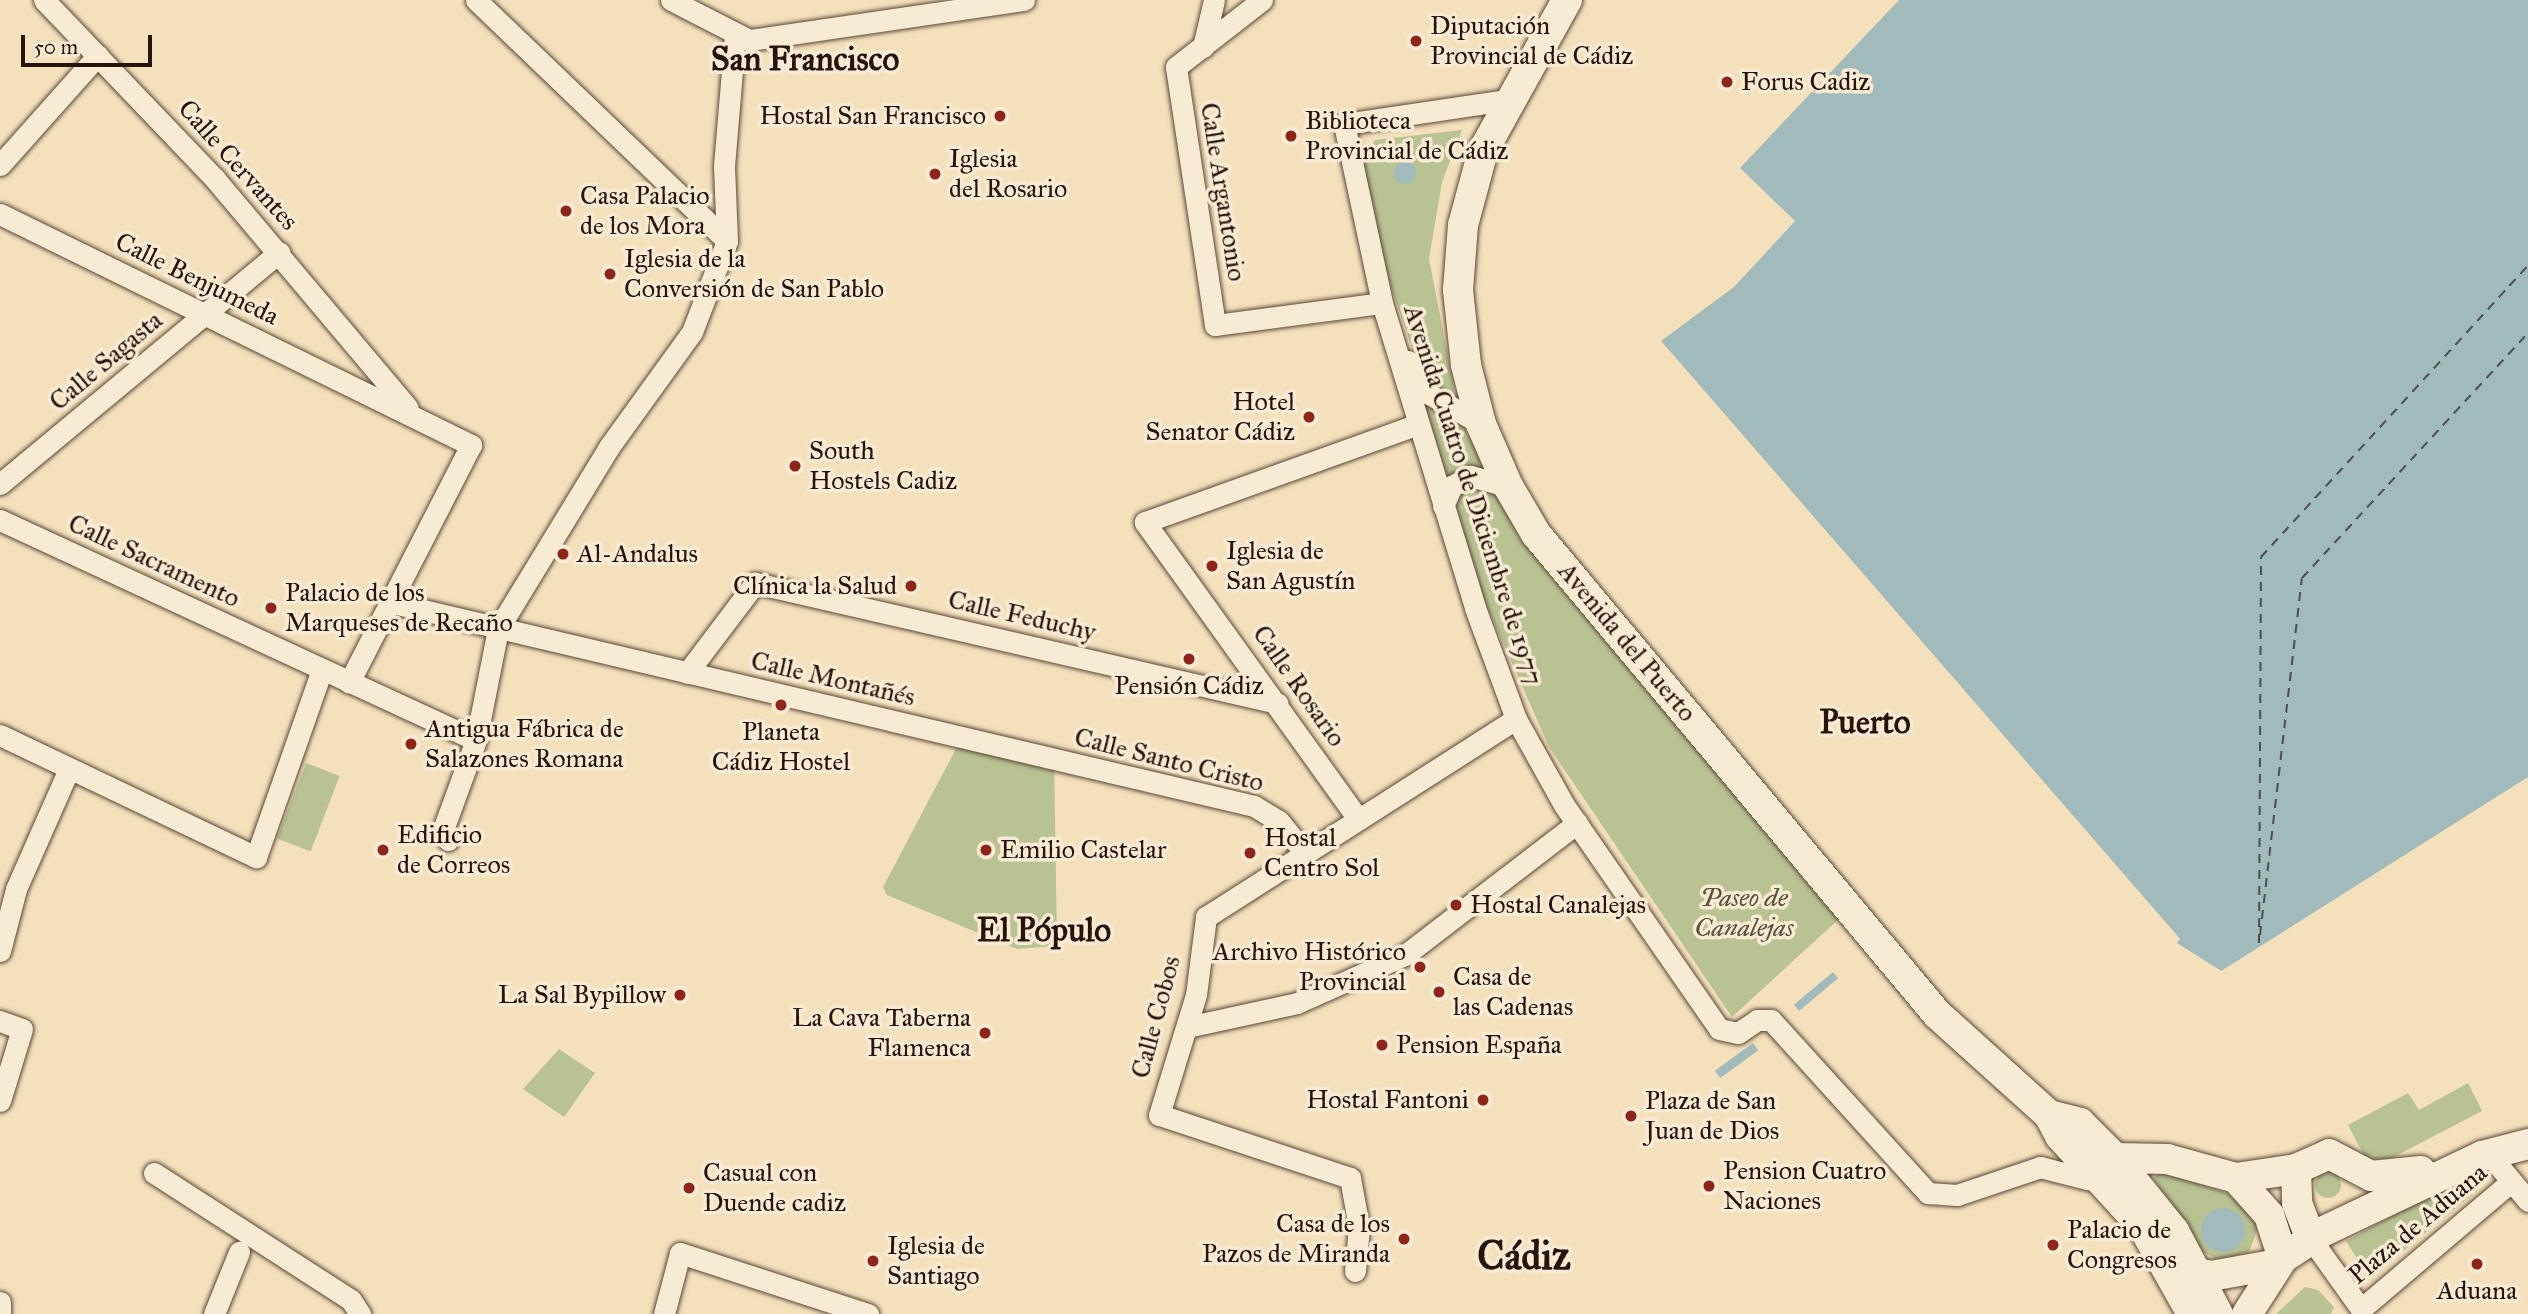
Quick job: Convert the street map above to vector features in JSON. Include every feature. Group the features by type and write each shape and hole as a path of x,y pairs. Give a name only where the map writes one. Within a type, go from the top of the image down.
{"street":[{"name":"Calle Cervantes","path":"44,0 279,252 413,413"},
{"path":"476,0 727,241"},
{"path":"671,0 735,36 748,40 1024,0"},
{"path":"1203,47 1214,0"},
{"path":"1203,47 1262,0"},
{"name":"Avenida del Puerto","path":"1567,0 1507,100 1476,170 1459,257 1459,320 1481,424 1508,486 1536,534 1937,1014 2049,1115 2143,1141 2167,1159"},
{"path":"448,840 447,814 476,740 498,629 609,447 692,332 727,241 724,166 735,36"},
{"name":"Calle Argantonio","path":"1203,47 1176,67 1215,325 1382,303"},
{"path":"0,165 98,55"},
{"name":"Avenida Cuatro de Diciembre de 1977","path":"1507,100 1344,124 1382,303 1443,506 1516,719 1577,823 1719,1028 1738,1033 1756,1020 1771,1020 1917,1183 1936,1196 2040,1167 2087,1179 2105,1165"},
{"name":"Calle Benjumeda","path":"0,214 413,413 471,445 389,602"},
{"name":"Calle Sagasta","path":"0,484 279,252"},
{"path":"1394,336 1429,394 1481,424"},
{"path":"369,394 382,375"},
{"name":"Calle Rosario","path":"1356,816 1145,522 1418,424"},
{"path":"1443,506 1452,486 1470,476 1508,486"},
{"name":"Calle Sacramento","path":"0,520 476,740"},
{"name":"Calle Feduchy","path":"687,673 755,583 1277,703"},
{"path":"349,682 389,602"},
{"name":"Calle Montañés","path":"389,602 1047,759"},
{"path":"0,735 257,857 322,670"},
{"path":"1303,851 1516,719"},
{"name":"Calle Santo Cristo","path":"1047,759 1254,806 1279,821 1303,851"},
{"path":"0,951 16,889 69,769"},
{"path":"1187,1027 1297,1003 1405,955 1577,823"},
{"name":"Calle Cobos","path":"1303,851 1206,917 1187,1027 1159,1115 1350,1178 1359,1227 1355,1271"},
{"path":"0,1021 23,1029 0,1101"},
{"path":"2049,1115 2060,1136 2105,1165 2201,1275 2218,1314"},
{"path":"2080,1123 2192,1314"},
{"path":"2105,1165 2167,1159 2235,1178 2296,1169 2329,1154 2371,1176 2400,1176 2528,1144"},
{"path":"2247,1314 2281,1261 2311,1239 2348,1217 2486,1155"},
{"name":"Plaza de Aduana","path":"2486,1155 2528,1201"},
{"path":"2348,1217 2361,1194 2357,1168"},
{"path":"2296,1169 2297,1203 2311,1239"},
{"path":"154,1173 293,1267 351,1300 360,1314"},
{"path":"2235,1178 2269,1215 2281,1261"},
{"name":"Plaza de Aduana","path":"2311,1239 2361,1309 2511,1182"},
{"path":"2143,1227 2159,1235 2182,1267 2201,1275 2281,1261"},
{"path":"214,1314 239,1252"},
{"path":"664,1314 680,1253 868,1314"},
{"path":"0,1302 0,1314"}],"green space":[{"path":"1462,130 1442,182 1429,259 1457,403 1421,374 1388,278 1361,163 1375,140"},
{"name":"Paseo de Canalejas","path":"1424,401 1464,427 1520,539 1839,919 1732,1017 1549,747 1482,595"},
{"path":"959,743 1054,754 1057,946 1017,949 887,895 883,887"},
{"path":"306,763 340,776 311,852 277,839"},
{"path":"559,1049 595,1073 564,1117 523,1089"},
{"path":"2468,1083 2482,1111 2388,1160 2365,1158 2348,1125 2408,1093 2419,1110"},
{"path":"2160,1171 2238,1197 2259,1225 2249,1252 2220,1261 2203,1252 2154,1179"},
{"path":"2328,1172 2337,1176 2341,1185 2337,1194 2328,1198 2319,1194 2315,1185 2319,1176"},
{"path":"2456,1189 2473,1194 2370,1278 2346,1241 2433,1194"},
{"path":"2305,1287 2318,1290 2334,1307 2331,1314 2276,1314"}],"water":[{"path":"1899,0 2528,0 2528,777 2221,971 2176,943 2180,939 1661,341 1734,287 1795,221 1740,168"},
{"path":"1405,162 1413,165 1416,173 1413,181 1405,184 1397,181 1394,173 1397,165"},
{"path":"1833,972 1838,978 1799,1011 1794,1005"},
{"path":"1753,1043 1758,1050 1720,1078 1715,1071"},
{"path":"2223,1208 2238,1215 2245,1230 2238,1245 2223,1252 2208,1245 2201,1230 2208,1215"}],"pier":[{"path":"1661,341 2180,939 2177,943 2221,971 2204,968 2174,945"}],"ferry route":[{"path":"2259,943 2261,557 2528,266"},
{"path":"2260,935 2302,578 2528,333"}],"place":[{"name":"Diputación Provincial de Cádiz","path":"1416,41"},
{"name":"Forus Cadiz","path":"1727,82"},
{"name":"Hostal San Francisco","path":"1000,116"},
{"name":"Biblioteca Provincial de Cádiz","path":"1291,136"},
{"name":"Iglesia del Rosario","path":"935,174"},
{"name":"Casa Palacio de los Mora","path":"566,211"},
{"name":"Iglesia de la Conversión de San Pablo","path":"610,274"},
{"name":"Hotel Senator Cádiz","path":"1309,417"},
{"name":"South Hostels Cadiz","path":"795,466"},
{"name":"Al-Andalus","path":"563,554"},
{"name":"Iglesia de San Agustín","path":"1212,566"},
{"name":"Clínica la Salud","path":"911,586"},
{"name":"Palacio de los Marqueses de Recaño","path":"271,608"},
{"name":"Pensión Cádiz","path":"1189,659"},
{"name":"Planeta Cádiz Hostel","path":"781,705"},
{"name":"Antigua Fábrica de Salazones Romana","path":"411,744"},
{"name":"Edificio de Correos","path":"383,850"},
{"name":"Emilio Castelar","path":"986,850"},
{"name":"Hostal Centro Sol","path":"1250,853"},
{"name":"Hostal Canalejas","path":"1456,905"},
{"name":"Archivo Histórico Provincial","path":"1420,967"},
{"name":"Casa de las Cadenas","path":"1439,992"},
{"name":"La Sal Bypillow","path":"680,995"},
{"name":"La Cava Taberna Flamenca","path":"985,1033"},
{"name":"Pension España","path":"1382,1045"},
{"name":"Hostal Fantoni","path":"1483,1100"},
{"name":"Plaza de San Juan de Dios","path":"1631,1116"},
{"name":"Pension Cuatro Naciones","path":"1709,1186"},
{"name":"Casual con Duende cadiz","path":"689,1188"},
{"name":"Casa de los Pazos de Miranda","path":"1404,1239"},
{"name":"Palacio de Congresos","path":"2053,1245"},
{"name":"Iglesia de Santiago","path":"873,1261"},
{"name":"Aduana","path":"2477,1264"}],"district":[{"name":"San Francisco","path":"805,60"},
{"name":"Puerto","path":"1865,723"},
{"name":"El Pópulo","path":"1044,931"},
{"name":"Cádiz","path":"1524,1256"}]}
